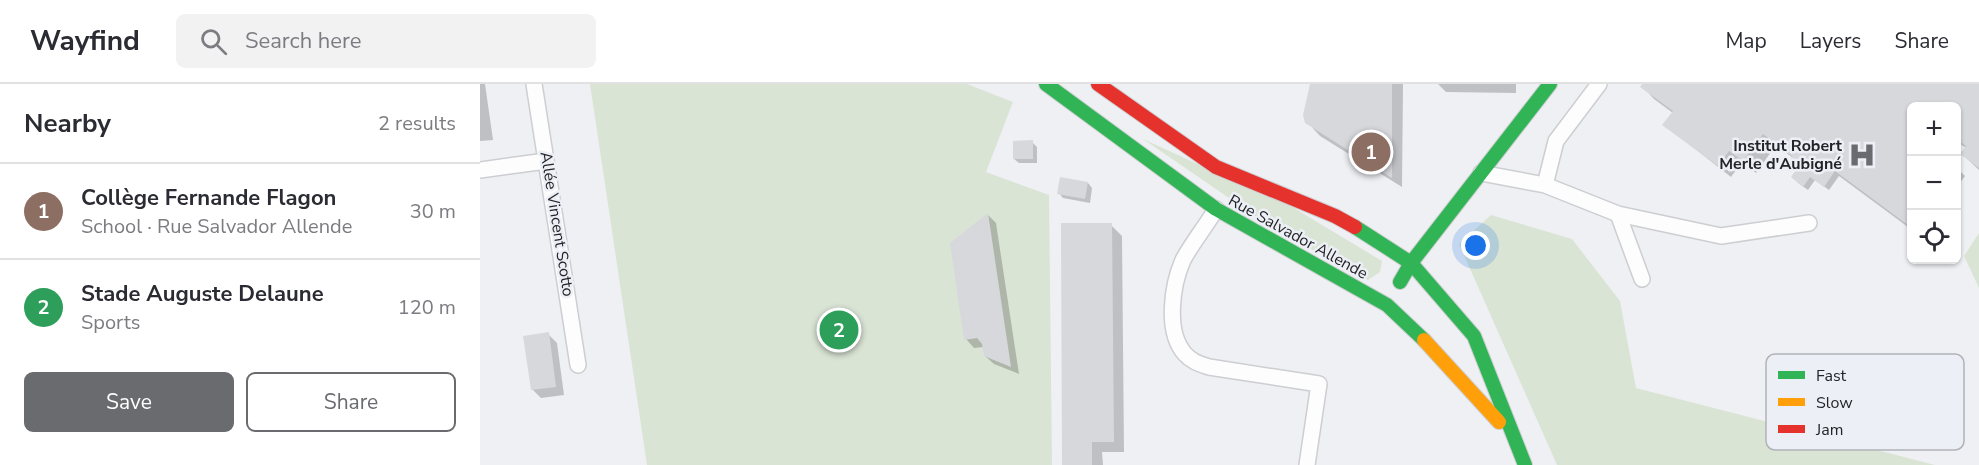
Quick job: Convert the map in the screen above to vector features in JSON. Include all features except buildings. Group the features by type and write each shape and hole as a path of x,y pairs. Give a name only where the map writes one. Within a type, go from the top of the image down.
{"street":[{"name":"Rue Salvador Allende","path":"1046,84 1216,209 1387,305 1445,360 1514,439"},
{"name":"Rue Salvador Allende","path":"1098,84 1216,167 1335,216 1386,244 1411,263 1474,336 1525,465"},
{"path":"1387,305 1411,263 1550,84"}],"lane":[{"name":"Allée Vincent Scotto","path":"534,84 578,365"},
{"path":"1545,185 1556,141 1599,84"},
{"path":"480,170 546,161"},
{"path":"1481,172 1545,185 1618,213 1721,236 1809,223"},
{"path":"1216,209 1184,259 1178,276 1173,305 1177,339 1185,355 1201,364 1318,384 1307,465"},
{"path":"1618,213 1642,279"}],"green space":[{"path":"590,84 967,84 1013,102 986,172 1049,195 1052,465 647,465"},
{"path":"1143,139 1294,208 1382,261 1380,272 1368,280 1277,231"},
{"path":"1491,215 1572,239 1620,301 1636,388 1766,421 1766,450 1877,450 1935,465 1557,465 1459,244"},
{"path":"1979,233 1979,288 1964,256"}],"traffic: fast":[{"path":"1046,84 1216,209 1387,305 1424,340"},
{"path":"1400,282 1411,263 1550,84"},
{"path":"1355,227 1411,263 1474,336 1525,465"}],"traffic: slow":[{"path":"1424,340 1499,422"}],"traffic: jam":[{"path":"1098,84 1216,167 1335,216 1355,227"}],"place":[{"name":"Collège Fernande Flagon","path":"1371,152"},
{"name":"Institut Robert Merle d'Aubigné","path":"1862,155"},
{"name":"Stade Auguste Delaune","path":"839,330"}]}
